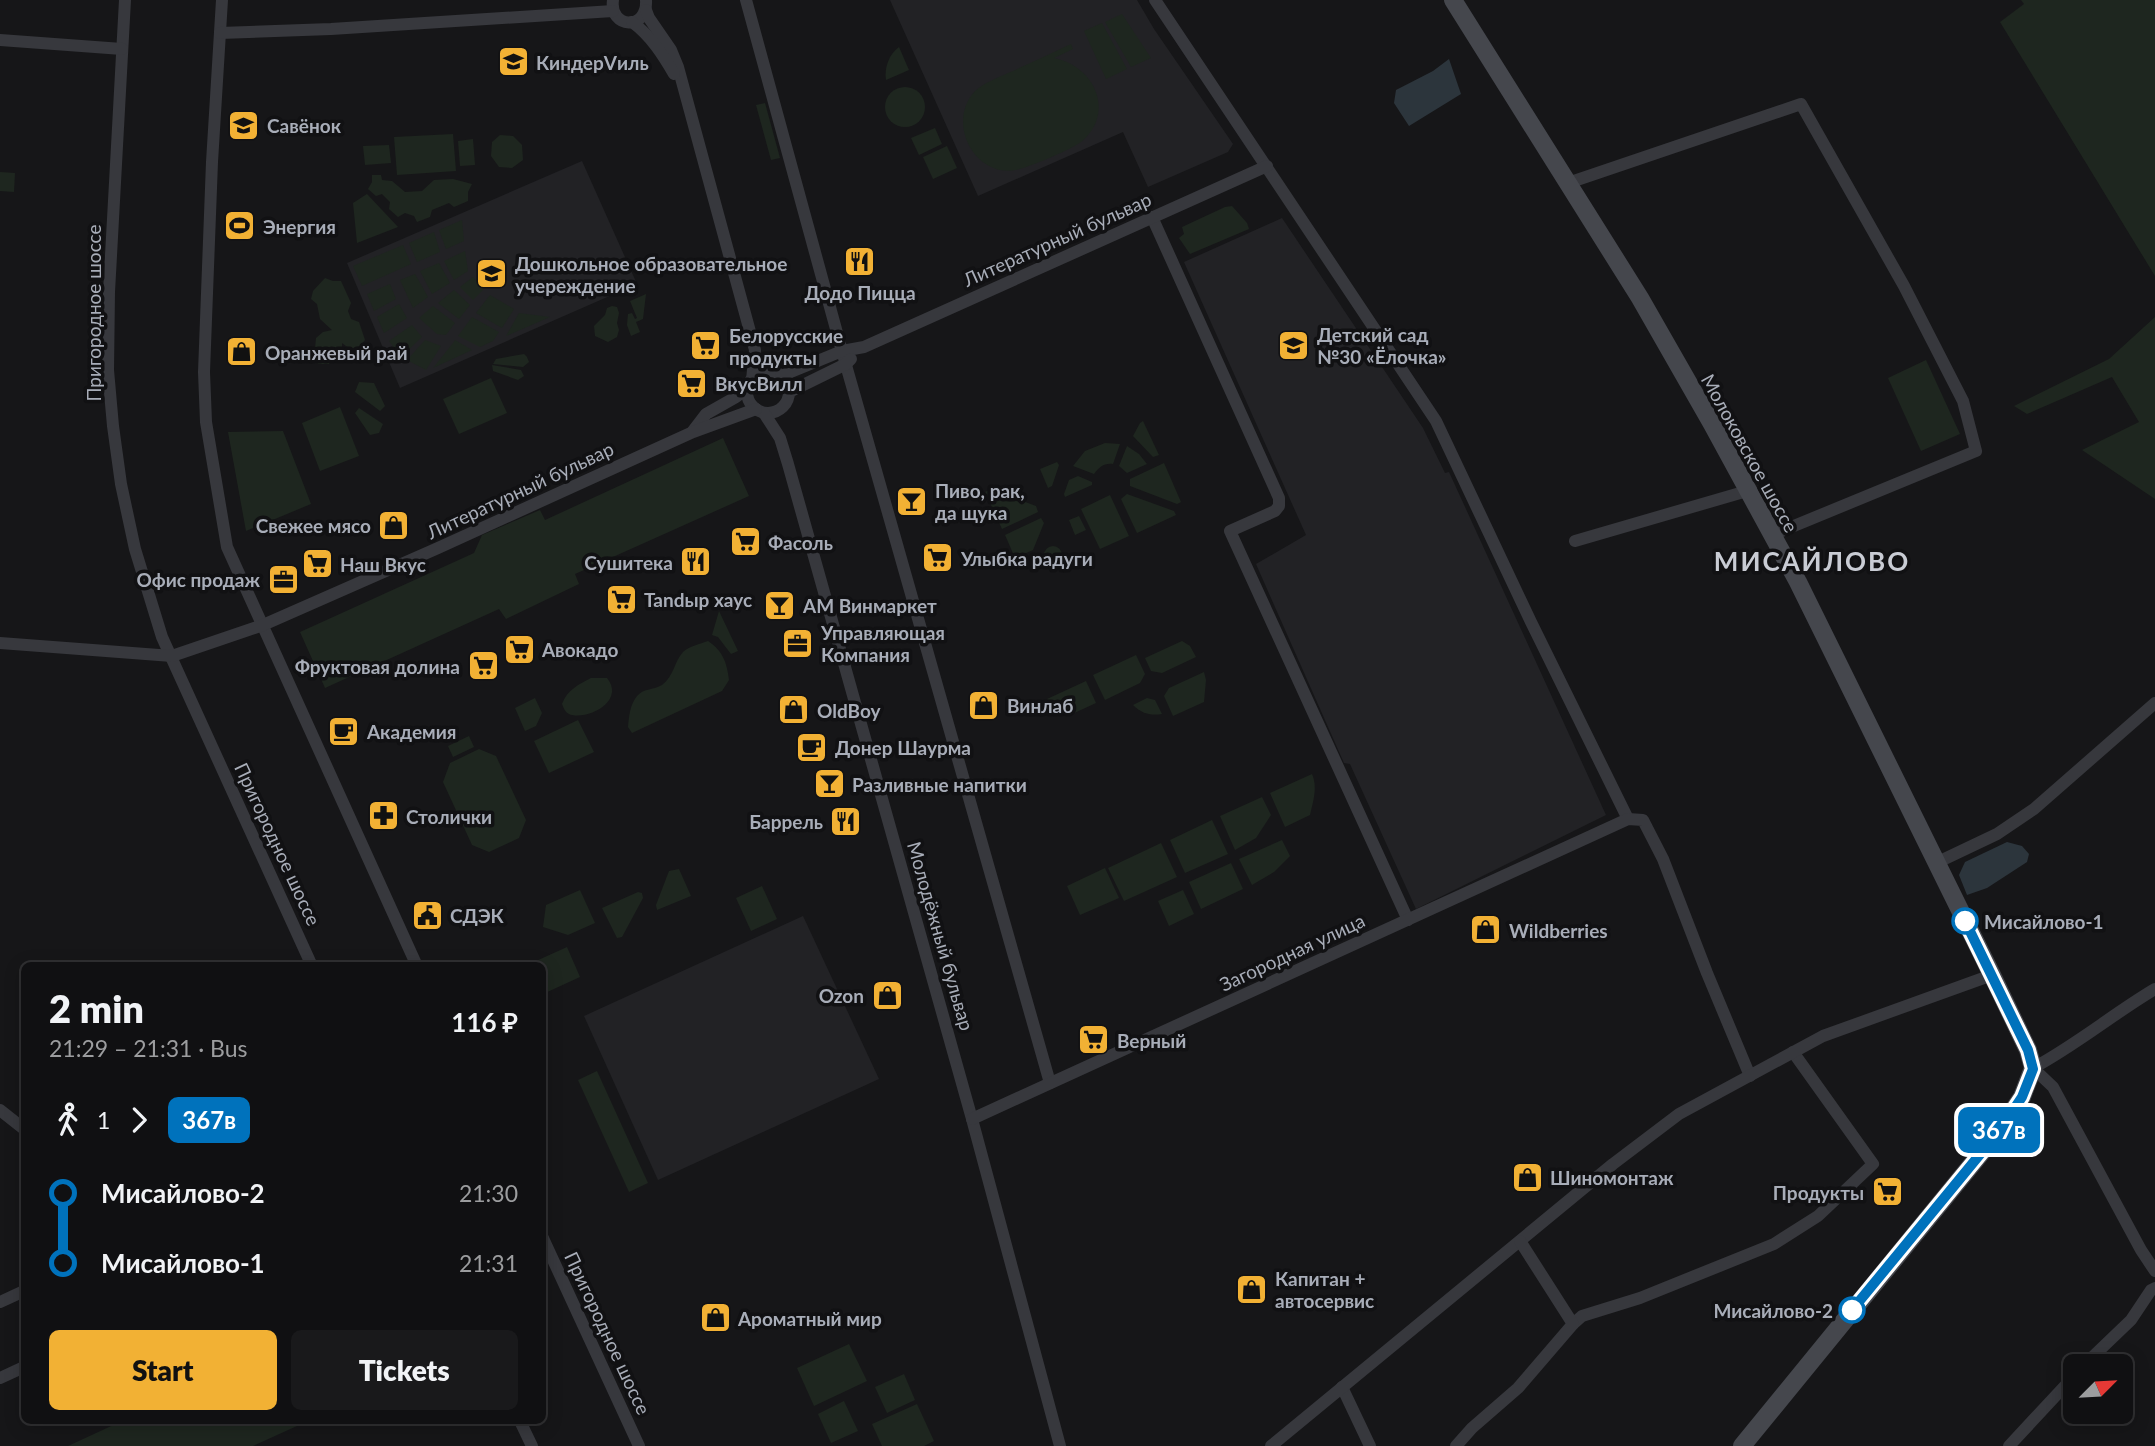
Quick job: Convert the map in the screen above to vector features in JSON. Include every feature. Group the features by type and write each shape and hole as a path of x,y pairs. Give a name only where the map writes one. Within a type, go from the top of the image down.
{"main road":[{"name":"Молоковское шоссе","path":"1453,0 1640,298 1772,535 1804,594 1992,975 2028,1050 2033,1069"},
{"path":"1742,1446 2000,1130 2022,1097 2033,1069"}],"street":[{"name":"Пригородное шоссе","path":"125,0 109,292 109,384 121,484 135,549 162,637 310,962"},
{"path":"222,0 212,162 204,372 206,422 227,547 415,962"},
{"path":"746,0 1049,1083"},
{"path":"1155,0 1436,421 1628,820 1643,820 1663,859 1750,1076"},
{"path":"632,22 639,19 646,3"},
{"path":"646,3 649,18 671,50 678,67 755,350 748,397 760,411 773,412 782,408 787,401 787,383 755,350"},
{"path":"220,33 344,28 613,5 621,20 632,22 643,30 684,89"},
{"path":"0,40 122,49"},
{"path":"1568,183 1801,104 1905,286 1963,401 1976,451 1772,535"},
{"name":"Литературный бульвар","path":"789,392 864,347 1267,166"},
{"path":"1152,217 1279,498 1279,506 1275,511 1230,531 1408,920"},
{"name":"Литературный бульвар","path":"777,374 844,357"},
{"path":"750,384 759,374 777,374"},
{"name":"Литературный бульвар","path":"693,432 706,414 736,397 750,384"},
{"name":"Молодёжный бульвар","path":"782,408 780,438 972,1119 1060,1446"},
{"name":"Литературный бульвар","path":"0,643 172,656 264,625 693,432 760,411"},
{"name":"Молодёжный бульвар","path":"760,411 780,438"},
{"path":"1575,541 1747,491"},
{"path":"1936,863 1997,834 2034,809 2155,704"},
{"name":"Загородная улица","path":"972,1119 1628,820"},
{"path":"1271,1446 1613,1164 1679,1114 1823,1036 1992,975"},
{"path":"2155,989 2062,1053 2033,1069 2053,1087 2155,1271"},
{"path":"1456,1446 1472,1428 1518,1388 1582,1316 1640,1298 1774,1244 1818,1216 1873,1164 1793,1052"},
{"path":"0,1110 21,1127"},
{"path":"1520,1241 1573,1324"},
{"name":"Пригородное шоссе","path":"546,1245 639,1446"},
{"path":"2096,1354 2131,1320 2155,1288"},
{"path":"0,1302 21,1292"},
{"path":"0,1378 21,1368"},
{"path":"1342,1387 1370,1446"},
{"path":"2009,1446 2063,1388"},
{"path":"521,1424 530,1445"}],"shaded area":[{"path":"890,0 1137,0 1233,144 1228,152 1148,187 1123,132 978,196"},
{"path":"2021,0 2155,0 2155,276 2000,22 2024,4"},
{"path":"1122,14 1151,58 1131,67 1105,22"},
{"path":"1102,23 1127,69 1106,79 1084,31"},
{"path":"1071,44 1073,49 1054,58 1080,70 1090,80 1099,105 1092,130 1076,145 1023,168 1007,171 992,167 980,159 970,148 963,119 966,104 975,91"},
{"path":"899,47 909,70 886,80 888,62"},
{"path":"1449,59 1461,94 1409,126 1394,103 1396,90 1433,71"},
{"path":"905,87 913,88 919,93 924,99 924,115 919,121 913,126 905,127 897,126 891,121 886,115 885,107 886,99 891,93 897,88"},
{"path":"765,103 780,158 771,160 756,105"},
{"path":"935,128 942,144 919,155 911,138"},
{"path":"453,134 456,171 397,175 394,137"},
{"path":"500,135 513,136 522,145 523,160 512,168 499,167 491,156 492,142"},
{"path":"473,139 475,165 460,166 458,141"},
{"path":"389,145 391,163 365,165 363,146"},
{"path":"947,146 957,168 933,179 923,157"},
{"name":"Дошкольное образовательное учереждение","path":"582,161 637,284 400,388 347,263"},
{"path":"0,172 15,173 14,192 0,191"},
{"path":"372,175 381,175 382,180 392,181 405,192 422,191 434,180 453,179 472,184 468,201 454,207 449,203 432,210 430,217 417,222 414,216 405,213 398,217 389,209 390,202 382,194 376,196 368,189"},
{"path":"367,194 398,227 357,243 353,203"},
{"path":"1232,206 1249,229 1190,254 1179,238 1184,234 1182,227"},
{"path":"1282,218 1423,428 1445,473 1449,472 1606,815 1416,909 1350,764 1344,763 1256,564 1306,535 1184,262"},
{"path":"462,220 464,241 446,249 439,230"},
{"path":"434,232 440,252 417,262 409,243"},
{"path":"403,245 411,264 362,286 353,266"},
{"path":"465,251 468,271 454,280 444,261"},
{"path":"439,263 450,283 432,294 420,271"},
{"path":"415,274 428,297 413,308 400,280"},
{"path":"473,277 484,289 473,300 460,287"},
{"path":"325,278 341,281 351,303 348,311 351,319 359,322 365,340 360,346 350,349 342,343 342,350 333,353 329,364 318,364 312,356 316,338 323,332 332,330 320,319 317,304 311,299 313,291"},
{"path":"390,284 396,299 374,311 367,294"},
{"path":"454,290 470,305 459,319 438,303"},
{"path":"646,294 643,319 636,322 640,332 631,336 627,325 628,314 632,313 635,319 637,318 630,301"},
{"path":"490,295 514,309 502,328 476,313"},
{"path":"399,304 407,318 384,333 377,317"},
{"path":"433,306 455,323 446,335 437,334 419,318"},
{"path":"617,307 619,313 619,330 617,337 608,342 595,336 594,326 605,315 607,308"},
{"path":"519,313 550,317 506,336"},
{"path":"472,317 499,332 493,341 480,347 458,336"},
{"path":"2155,317 2155,499 2082,450 2139,422 2112,377 2027,414 2014,406 2109,359"},
{"path":"412,325 422,337 401,357 389,341"},
{"path":"425,340 441,346 426,370 407,360"},
{"path":"455,340 472,350 433,368 453,343"},
{"path":"524,354 529,362 523,367 493,364 496,359"},
{"path":"1926,360 1960,434 1921,451 1888,378"},
{"path":"492,365 521,370 524,376 518,380 493,371"},
{"path":"491,378 507,413 459,434 443,399"},
{"path":"359,382 374,383 385,406 380,411 355,392"},
{"path":"340,407 359,456 320,471 302,423"},
{"path":"359,408 383,424 379,433 370,435 355,413"},
{"path":"1143,421 1159,455 1153,457 1133,436"},
{"path":"283,431 311,504 246,531 228,432"},
{"path":"723,438 749,496 575,574 579,584 506,619 499,609 325,688 300,632 474,553 482,535 540,510 545,520"},
{"path":"1105,443 1120,444 1113,464 1102,466 1094,474 1073,466 1085,451"},
{"path":"1127,446 1147,464 1127,473 1119,466"},
{"path":"1057,462 1059,465 1052,486 1048,488 1040,469"},
{"path":"1164,463 1181,502 1177,504 1130,486 1130,479"},
{"path":"1078,476 1092,482 1092,485 1065,497 1069,480"},
{"path":"991,489 1036,506 1038,512 1002,529 985,492"},
{"path":"1127,494 1174,511 1176,515 1137,533 1121,499"},
{"path":"1110,495 1129,536 1100,549 1081,509"},
{"path":"1079,516 1086,530 1075,535 1069,520"},
{"path":"1041,518 1044,523 1033,550 1015,558 1005,535"},
{"path":"1053,546 1059,549 1062,555 1059,561 1053,564 1047,561 1044,555 1047,549"},
{"path":"719,611 738,651 731,654 718,637 712,635"},
{"path":"708,641 721,653 727,668 729,680 722,691 632,733 628,727 629,719 637,696 662,685 685,650"},
{"path":"1182,641 1190,646 1196,657 1162,673 1151,671 1145,658"},
{"path":"1136,655 1145,674 1140,683 1105,700 1093,675"},
{"path":"1204,672 1204,702 1173,716 1164,696 1169,688"},
{"path":"591,678 607,678 612,694 609,700 588,714 568,714 562,704 564,699 574,688"},
{"path":"1086,681 1096,703 1070,715 1047,699"},
{"path":"535,698 542,713 536,726 525,731 515,708"},
{"path":"1147,698 1155,700 1162,714 1146,713 1133,705"},
{"path":"578,720 594,752 549,773 534,741"},
{"path":"469,736 474,747 453,757 448,746"},
{"path":"479,749 496,756 526,820 519,838 489,852 472,845 443,782 450,763"},
{"path":"1312,774 1315,789 1310,815 1285,827 1270,793"},
{"path":"1262,797 1271,815 1256,838 1235,850 1220,816"},
{"path":"1212,820 1228,854 1185,873 1170,840"},
{"path":"1282,840 1290,856 1274,872 1252,885 1239,859"},
{"path":"2007,842 2022,846 2029,854 2027,862 1987,888 1967,895 1959,875 1965,862"},
{"path":"1161,843 1177,877 1124,901 1108,868"},
{"path":"1231,863 1243,889 1201,909 1189,882"},
{"path":"1105,868 1119,898 1080,915 1067,886"},
{"path":"679,869 691,896 657,910 656,905 669,871"},
{"path":"762,886 777,919 751,931 736,898"},
{"path":"580,890 595,923 568,935 543,927 546,905"},
{"path":"1183,890 1194,914 1169,926 1158,901"},
{"path":"638,892 642,893 643,898 622,937 617,938 602,908"},
{"path":"803,916 879,1079 658,1180 584,1016"},
{"path":"567,947 580,977 546,993 546,962 534,962"},
{"path":"597,1071 648,1183 629,1192 578,1080"},
{"path":"849,1344 867,1381 814,1406 797,1368"},
{"path":"904,1374 915,1400 887,1413 875,1387"},
{"path":"844,1401 858,1431 831,1443 818,1414"},
{"path":"917,1404 934,1441 924,1446 882,1446 872,1424"},
{"path":"116,1424 301,1424 253,1446 68,1446"}],"bus line":[{"name":"367в","path":"1852,1310 2000,1130 2022,1097 2033,1069 2028,1050 1965,921"}],"place":[{"name":"КиндерVиль","path":"513,62"},
{"name":"Савёнок","path":"244,125"},
{"name":"Энергия","path":"240,226"},
{"name":"Додо Пицца","path":"860,261"},
{"name":"Дошкольное образовательное учереждение","path":"492,274"},
{"name":"Детский сад №30 «Ёлочка»","path":"1294,345"},
{"name":"Белорусские продукты","path":"706,346"},
{"name":"Оранжевый рай","path":"242,352"},
{"name":"ВкусВилл","path":"692,383"},
{"name":"Пиво, рак, да щука","path":"912,501"},
{"name":"Свежее мясо","path":"394,525"},
{"name":"Фасоль","path":"745,542"},
{"name":"Улыбка радуги","path":"938,558"},
{"name":"Сушитека","path":"696,562"},
{"name":"Наш Вкус","path":"317,564"},
{"name":"Офис продаж","path":"283,579"},
{"name":"Tandыр хаус","path":"621,599"},
{"name":"АМ Винмаркет","path":"780,605"},
{"name":"Управляющая Компания","path":"798,643"},
{"name":"Авокадо","path":"519,649"},
{"name":"Фруктовая долина","path":"483,666"},
{"name":"Винлаб","path":"984,705"},
{"name":"OldBoy","path":"794,710"},
{"name":"Академия","path":"344,731"},
{"name":"Донер Шаурма","path":"812,747"},
{"name":"Разливные напитки","path":"829,784"},
{"name":"Столички","path":"383,816"},
{"name":"Баррель","path":"846,821"},
{"name":"СДЭК","path":"427,915"},
{"name":"Мисайлово-1","path":"1965,921"},
{"name":"Wildberries","path":"1486,930"},
{"name":"Ozon","path":"887,995"},
{"name":"Верный","path":"1094,1040"},
{"name":"Шиномонтаж","path":"1527,1177"},
{"name":"Продукты","path":"1887,1192"},
{"name":"Капитан + автосервис","path":"1252,1289"},
{"name":"Мисайлово-2","path":"1852,1310"},
{"name":"Ароматный мир","path":"715,1318"}],"district":[{"name":"МИСАЙЛОВО","path":"1812,561"}]}
